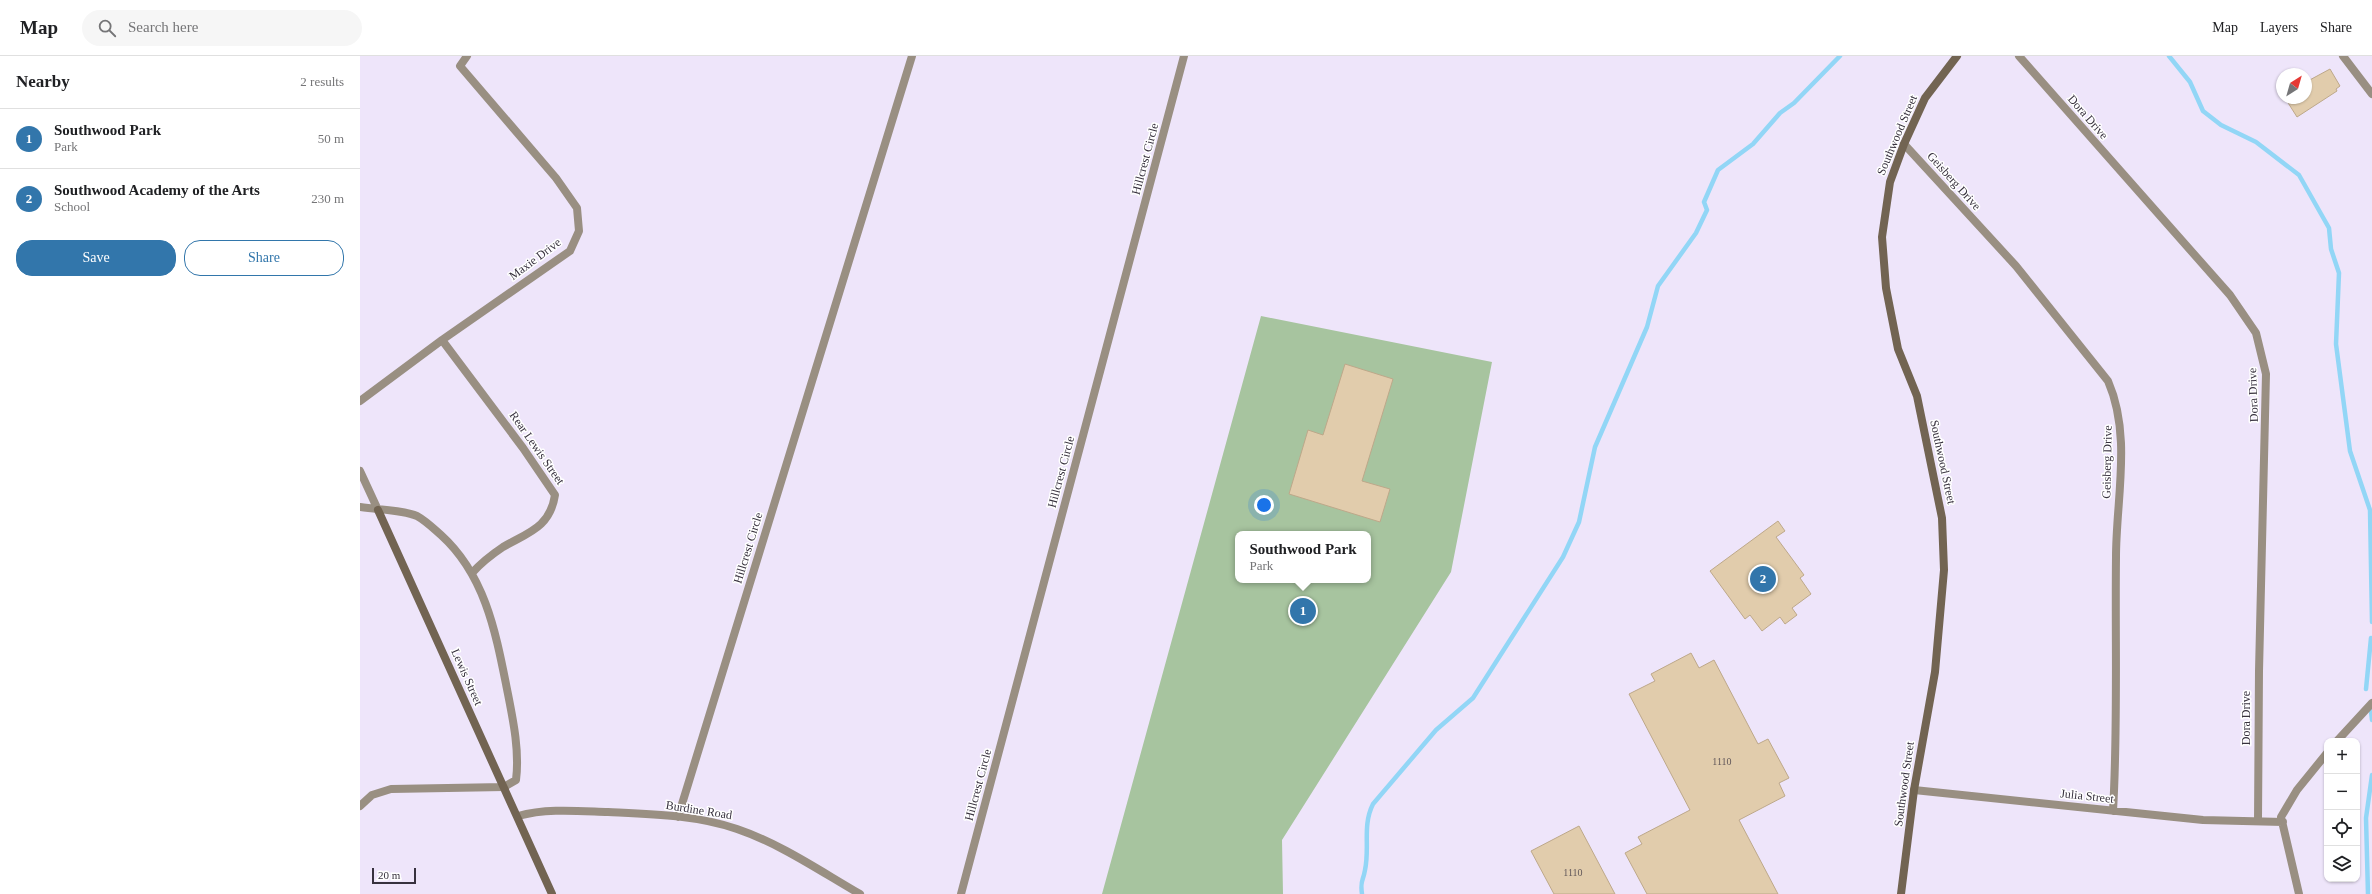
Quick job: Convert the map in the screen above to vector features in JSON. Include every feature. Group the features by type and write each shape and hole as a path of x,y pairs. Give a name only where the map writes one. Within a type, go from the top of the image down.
{"street":[{"name":"Maxie Drive","path":"360,401 442,340 570,251 579,231 577,208 556,178 460,66 467,56"},
{"name":"Hillcrest Circle","path":"678,817 912,56"},
{"name":"Hillcrest Circle","path":"961,894 1184,56"},
{"name":"Southwood Street","path":"1901,894 1914,790 1935,672 1944,570 1942,518 1917,396 1898,349 1886,288 1882,237 1890,182 1904,144 1926,98 1957,56"},
{"name":"Dora Drive","path":"2019,56 2230,295 2256,333 2266,374 2266,425 2259,671 2258,822"},
{"path":"2343,56 2372,94"},
{"name":"Geisberg Drive","path":"1904,144 2016,266 2108,381 2116,400 2121,438 2116,555 2116,754 2113,811"},
{"name":"Rear Lewis Street","path":"442,340 532,460 555,496 553,507 534,532 488,557 472,573"},
{"name":"Lewis Street","path":"360,471 518,816 552,894"},
{"path":"360,507 406,513 430,525 448,542 472,573 488,607 511,707 518,765 516,780 504,788 391,789 372,795 360,806"},
{"path":"2340,738 2372,704"},
{"path":"2299,894 2281,817 2297,790 2324,757"},
{"name":"Julia Street","path":"1914,790 2203,820 2283,822"},
{"name":"Burdine Road","path":"518,816 537,811 622,813 678,817 737,829 772,843 860,894"}],"green space":[{"path":"1261,316 1492,362 1451,572 1282,840 1283,894 1102,894"}],"building":[{"path":"2330,69 2340,86 2336,89 2337,91 2297,117 2289,104 2312,104 2312,79"},
{"path":"1345,364 1393,379 1362,481 1390,489 1380,522 1289,494 1308,430 1323,435"},
{"path":"1778,521 1785,531 1776,537 1804,575 1800,578 1811,594 1792,608 1797,615 1785,624 1780,617 1762,631 1750,615 1745,619 1710,571"},
{"path":"1691,653 1699,668 1714,660 1758,744 1768,739 1789,778 1779,783 1785,796 1739,820 1778,894 1647,894 1625,853 1642,844 1638,837 1690,810 1629,694 1655,681 1651,674"},
{"path":"1579,826 1615,894 1554,894 1531,851"}],"waterway":[{"path":"1362,894 1361,889 1367,853 1367,828 1373,804 1436,730 1473,698 1563,557 1579,522 1595,447 1647,327 1658,286 1696,233 1707,210 1704,202 1718,170 1753,144 1780,113 1794,103 1840,56"},
{"path":"2169,56 2190,82 2203,111 2221,125 2256,142 2299,175 2329,228 2331,249 2339,273 2336,344 2350,451 2370,510 2372,622"},
{"path":"2366,689 2371,638"},
{"path":"2371,711 2372,720"},
{"path":"2368,894 2366,818 2372,775"}],"place":[{"name":"Southwood Academy of the Arts","path":"1763,579"},
{"name":"Southwood Park","path":"1303,611"}]}
